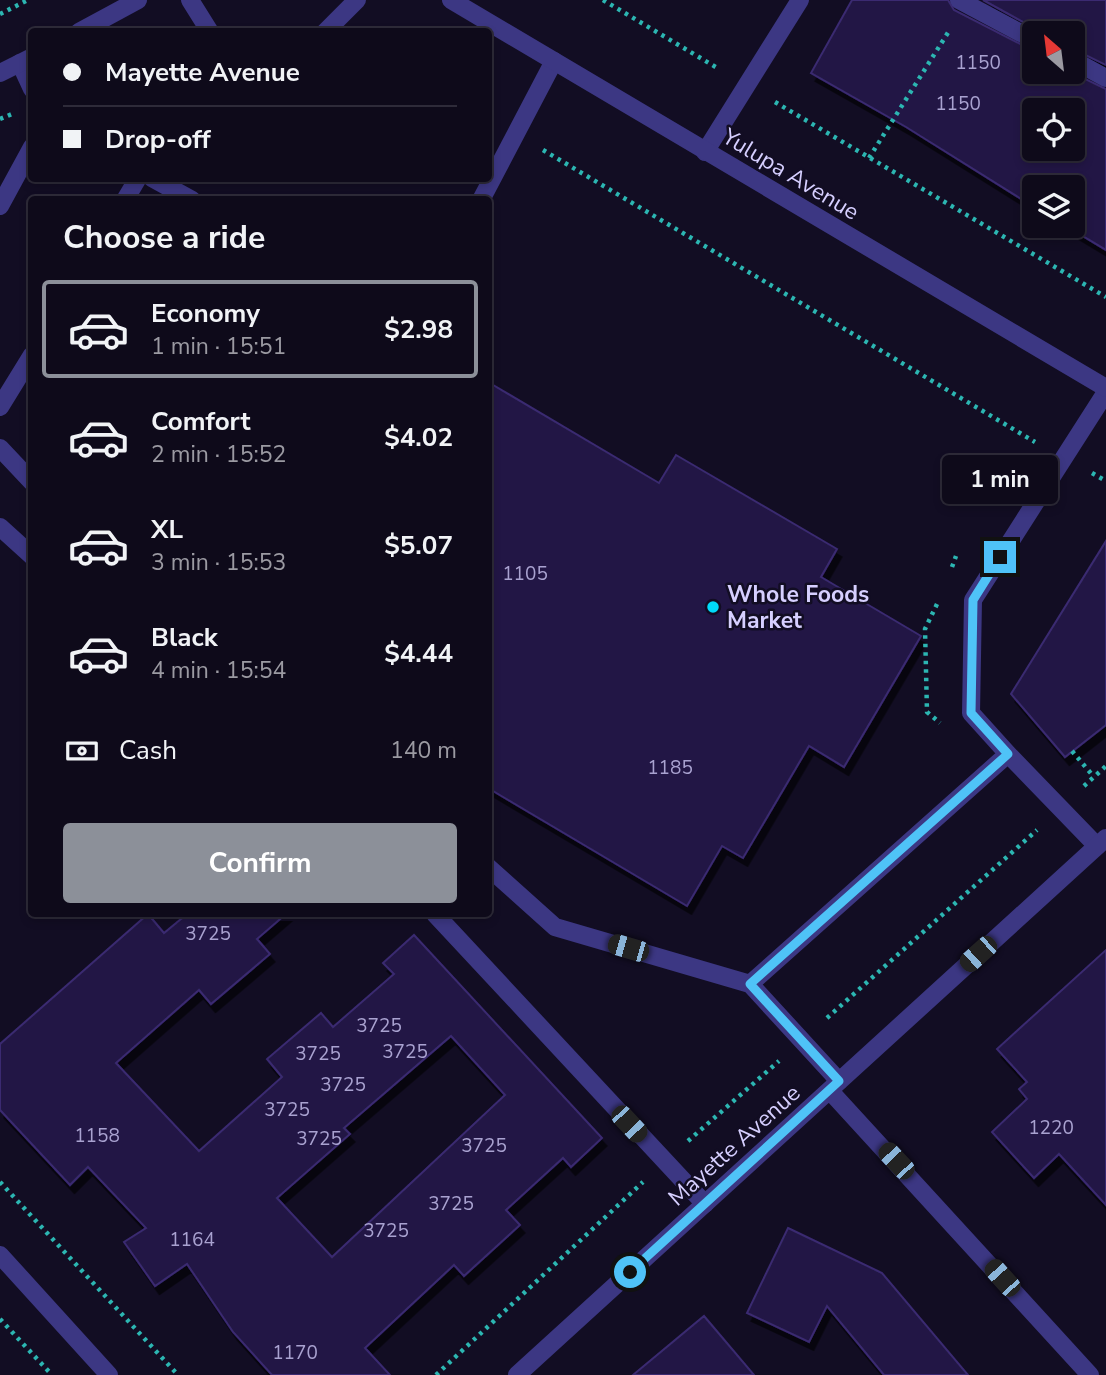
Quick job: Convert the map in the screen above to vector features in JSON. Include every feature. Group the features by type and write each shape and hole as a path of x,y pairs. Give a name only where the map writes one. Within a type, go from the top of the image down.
{"street":[{"path":"86,28 138,0"},
{"path":"190,0 207,28"},
{"path":"329,28 357,0"},
{"name":"Yulupa Avenue","path":"451,0 1106,390"},
{"path":"705,152 800,0"},
{"path":"963,2 1022,34"},
{"path":"0,73 26,60"},
{"path":"492,179 554,61"},
{"path":"1085,67 1106,78"},
{"path":"0,206 28,155"},
{"path":"159,182 184,196"},
{"path":"0,407 28,362"},
{"path":"1101,842 1060,808 971,713 973,600 1106,390"},
{"path":"0,448 28,478"},
{"path":"0,527 28,552"},
{"path":"750,984 1008,754"},
{"name":"Mayette Avenue","path":"517,1375 1101,842"},
{"path":"492,871 555,927 750,984 802,1040 835,1086 1090,1375"},
{"path":"438,917 705,1204"},
{"path":"0,1255 109,1375"}],"path":[{"path":"0,14 27,0"},
{"path":"603,0 1106,297"},
{"path":"869,158 963,2"},
{"path":"515,134 1063,458"},
{"path":"936,607 925,629 927,712 943,726"},
{"path":"1072,751 1094,777"},
{"path":"436,1375 665,1162 1106,766"},
{"path":"0,1182 178,1375"},
{"path":"0,1319 52,1375"}],"building":[{"path":"852,0 948,0 954,10 1022,45 1022,84 1085,84 1085,79 1106,89 1106,250 1085,237 1085,175 1022,175 1022,200 906,127 811,73"},
{"path":"983,0 1106,0 1106,65 1085,55 1085,21 1022,21"},
{"path":"492,384 659,483 676,455 837,549 821,577 921,636 844,767 809,746 743,858 722,846 687,906 492,790"},
{"path":"1106,541 1106,725 1065,757 1011,694"},
{"path":"145,917 151,917 164,933 183,917 283,917 257,939 270,954 211,1004 199,990 116,1063 199,1151 282,1077 267,1059 321,1013 333,1027 394,974 383,963 414,935 602,1138 571,1167 563,1158 506,1210 520,1225 464,1276 454,1265 365,1348 390,1375 272,1375 233,1332 187,1264 155,1286 124,1242 146,1228 88,1167 70,1185 0,1110 0,1044","holes":["451,1036 505,1095 332,1257 277,1198 350,1134 344,1128"]},
{"path":"1106,950 1106,1205 1059,1154 1034,1178 992,1132 1027,1099 1019,1089 1027,1082 997,1049"},
{"path":"788,1228 882,1273 968,1375 884,1375 827,1306 809,1342 747,1313"},
{"path":"704,1316 754,1375 633,1375"}],"place":[{"name":"Whole Foods Market","path":"713,607"}],"route":[{"path":"630,1272 839,1081 750,984 1008,754 971,713 973,600 1000,557"}]}
